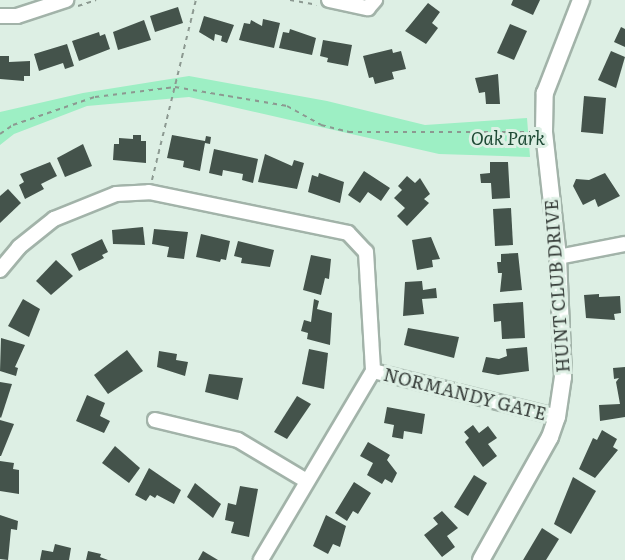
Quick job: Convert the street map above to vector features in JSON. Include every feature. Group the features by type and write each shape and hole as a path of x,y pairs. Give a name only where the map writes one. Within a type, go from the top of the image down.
{"street":[{"path":"0,16 17,16 66,0"},
{"path":"329,0 368,8 375,0"},
{"name":"HUNT CLUB DRIVE","path":"481,560 550,437 557,417 563,377 558,257 544,132 545,93 581,0"},
{"path":"0,270 19,247 54,219 116,194 149,192 348,233 366,252 373,371 305,480 261,560"},
{"path":"558,257 625,244"},
{"name":"NORMANDY GATE","path":"373,371 557,417"},
{"path":"155,420 238,440 305,480"}],"path":[{"path":"149,192 196,0"},
{"path":"0,134 13,125 95,97 174,87 287,106 321,125 349,132 544,132"}],"green space":[{"name":"Oak Park","path":"189,76 327,101 425,125 527,118 530,157 439,154 189,97 87,106 14,134 0,145 0,112 83,93"}],"building":[{"path":"513,0 540,0 533,15 511,5"},
{"path":"428,3 440,12 432,23 438,28 426,44 405,31"},
{"path":"178,7 183,23 155,32 150,16"},
{"path":"204,16 234,25 227,43 221,41 222,36 215,34 214,41 199,32"},
{"path":"263,19 280,23 274,48 239,40 244,23 250,24 251,20 262,26"},
{"path":"144,20 151,40 118,50 113,32"},
{"path":"510,24 527,31 514,60 497,53"},
{"path":"621,27 625,29 625,47 614,42"},
{"path":"290,29 316,38 312,55 279,48 283,32 289,33"},
{"path":"99,32 100,36 105,34 110,49 79,61 72,41"},
{"path":"323,40 352,45 348,66 327,62 328,58 320,56"},
{"path":"67,44 74,66 65,69 63,63 39,71 34,54"},
{"path":"392,49 393,53 401,51 406,69 392,72 394,79 375,84 373,77 369,78 363,56"},
{"path":"611,51 625,57 616,88 598,80"},
{"path":"0,56 9,56 9,62 30,61 30,76 24,76 24,81 0,79"},
{"path":"498,74 500,104 486,104 485,92 479,93 475,78"},
{"path":"584,96 606,98 603,134 581,132"},
{"path":"133,135 141,135 141,141 146,141 146,163 113,160 114,144 119,144 119,138 133,139"},
{"path":"172,135 205,141 206,136 211,137 210,144 205,143 200,171 183,167 184,161 167,158"},
{"path":"83,144 92,166 65,177 57,158"},
{"path":"214,149 258,159 253,183 242,180 243,174 223,170 222,176 209,173"},
{"path":"265,154 292,166 294,160 304,163 297,189 258,182"},
{"path":"50,162 57,176 41,184 44,189 25,199 19,185 24,182 20,174"},
{"path":"490,162 508,162 510,198 492,199 491,183 481,183 480,174 490,173"},
{"path":"364,171 390,188 381,201 368,192 360,203 348,195"},
{"path":"319,173 344,182 340,203 308,192 312,175 318,177"},
{"path":"605,173 620,196 598,207 595,199 583,205 573,186 576,179 589,180"},
{"path":"407,176 415,183 420,178 430,194 424,199 429,203 407,226 397,216 405,208 394,198 402,190 398,186"},
{"path":"8,189 21,203 0,223 0,196"},
{"path":"511,208 513,245 495,246 493,209"},
{"path":"143,227 145,245 113,244 112,230"},
{"path":"154,229 188,232 184,259 167,257 169,247 152,244"},
{"path":"201,234 230,241 226,260 221,259 220,262 196,257"},
{"path":"431,237 440,259 432,260 433,267 417,270 412,240"},
{"path":"102,239 108,252 102,255 104,258 79,271 71,254"},
{"path":"238,241 274,250 270,267 241,263 242,258 234,256"},
{"path":"518,253 522,290 500,292 502,273 498,273 497,262 501,262 501,254"},
{"path":"311,255 331,259 329,279 325,278 321,295 303,290"},
{"path":"56,260 73,276 51,295 36,281"},
{"path":"422,281 423,290 436,288 437,298 422,299 424,314 403,316 405,282"},
{"path":"599,294 599,297 620,296 621,313 614,314 615,320 586,318 584,295"},
{"path":"23,299 40,309 29,337 8,326"},
{"path":"314,299 319,301 317,309 332,313 330,345 307,339 308,333 301,331 304,320 311,322"},
{"path":"523,302 525,338 502,339 501,321 494,322 493,304"},
{"path":"408,328 459,337 454,358 404,345"},
{"path":"1,338 25,345 15,367 18,368 16,376 0,371"},
{"path":"527,347 529,371 498,375 482,372 486,357 499,359 507,356 506,349"},
{"path":"309,349 328,353 324,389 302,384"},
{"path":"127,350 143,371 108,394 94,375"},
{"path":"159,351 177,354 176,360 188,362 185,376 157,367"},
{"path":"625,367 625,417 600,421 599,405 620,404 616,382 619,378 614,379 613,368"},
{"path":"209,374 243,378 238,400 205,392"},
{"path":"0,382 12,384 1,418 0,417"},
{"path":"87,395 105,403 100,416 110,421 104,433 76,421"},
{"path":"297,396 311,404 287,439 274,432"},
{"path":"387,407 425,414 422,434 404,431 403,439 392,437 394,425 384,423"},
{"path":"0,420 14,424 1,456 0,456"},
{"path":"473,425 479,433 488,426 497,438 488,444 497,456 483,467 465,442 469,438 464,432"},
{"path":"602,430 617,439 613,447 618,450 595,478 579,469 593,438 597,440"},
{"path":"368,442 390,455 387,460 397,473 392,483 385,479 382,484 367,475 373,463 360,456"},
{"path":"115,446 140,468 129,483 102,463"},
{"path":"0,461 14,463 13,469 19,470 19,494 0,491"},
{"path":"149,468 181,490 174,504 157,495 155,498 150,495 146,501 135,495"},
{"path":"474,475 487,483 468,516 454,507"},
{"path":"573,477 596,491 571,534 554,524"},
{"path":"354,482 371,493 358,514 353,511 347,521 335,513"},
{"path":"195,483 221,504 213,518 187,497"},
{"path":"240,486 258,489 249,537 231,533 234,522 225,520 228,503 236,505"},
{"path":"442,511 458,528 447,536 455,547 442,557 424,535 438,524 433,518"},
{"path":"0,515 18,521 17,530 11,529 8,560 0,559"},
{"path":"326,515 346,526 340,547 333,544 328,554 313,546"},
{"path":"542,528 559,539 546,560 523,560"},
{"path":"55,544 71,548 69,560 40,560 42,550 53,552"},
{"path":"88,551 101,554 100,557 108,560 86,560"},
{"path":"203,551 218,560 198,560"}]}
